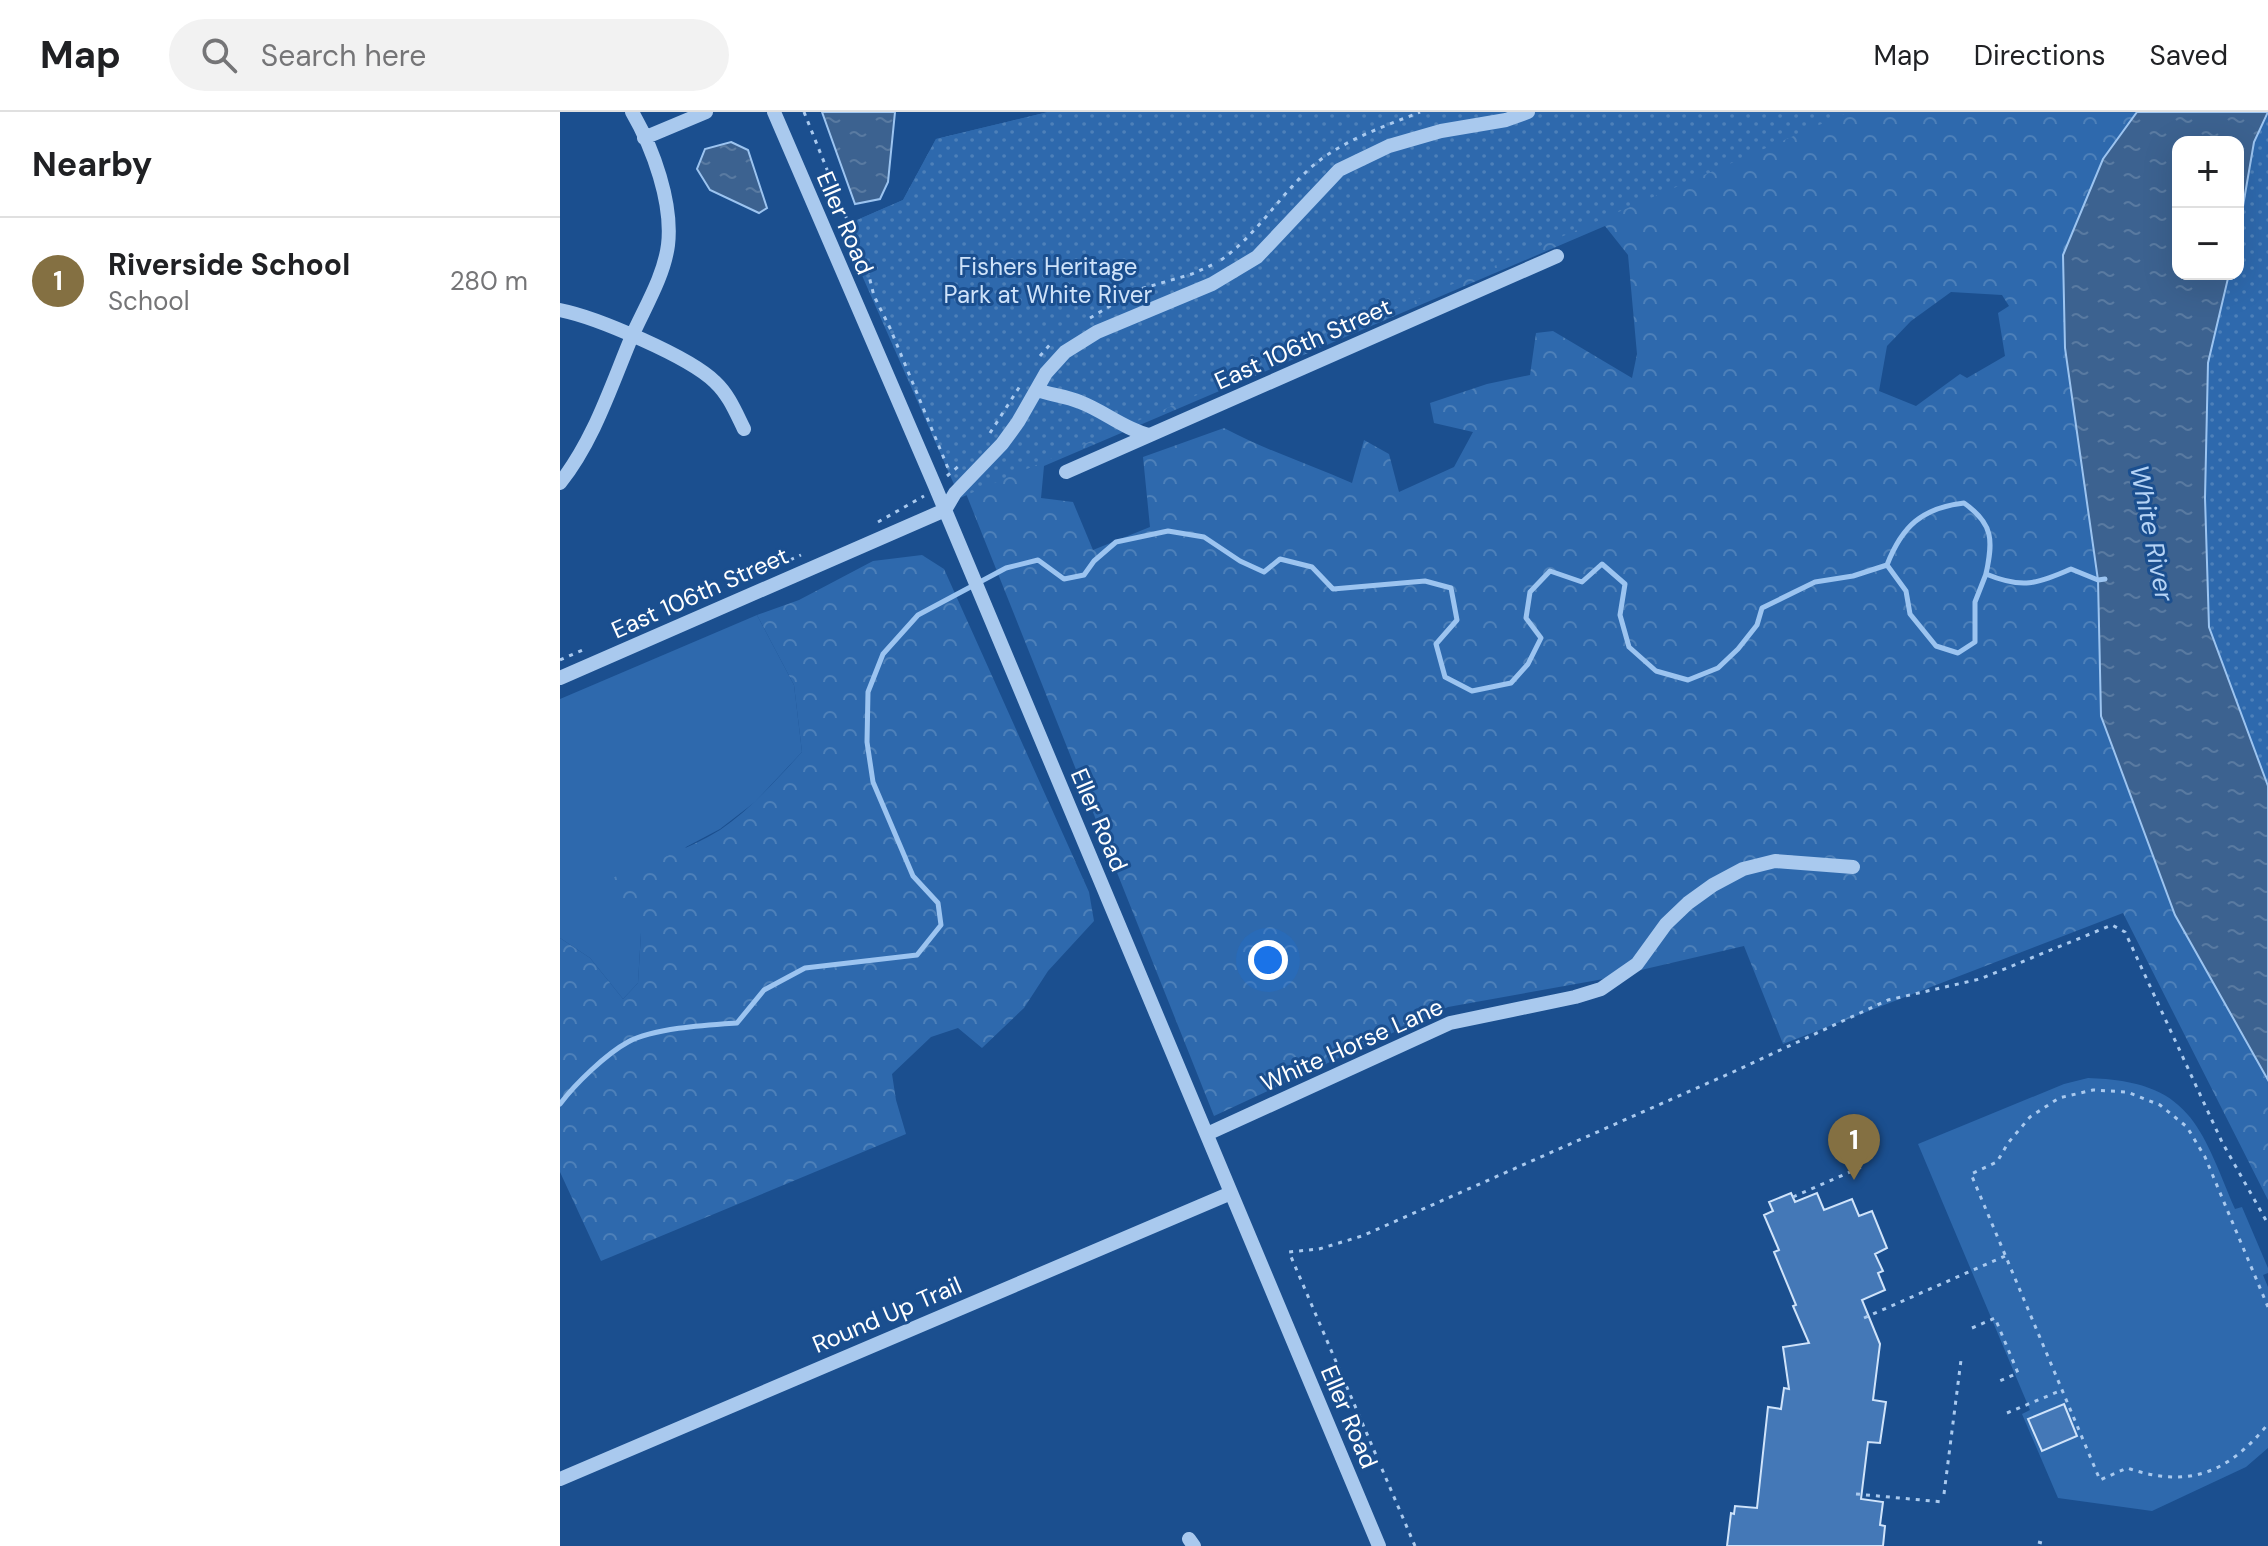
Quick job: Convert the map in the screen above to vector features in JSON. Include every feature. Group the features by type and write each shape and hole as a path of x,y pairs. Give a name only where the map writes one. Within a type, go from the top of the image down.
{"street":[{"path":"644,138 706,112"},
{"name":"Eller Road","path":"774,112 963,552 1379,1546"},
{"path":"945,510 955,493 1002,444 1046,373 1065,352 1086,339 1212,284 1257,257 1339,170 1389,146 1441,131 1506,120 1528,112"},
{"path":"560,483 584,446 661,272 668,246 669,215 663,185 637,114"},
{"name":"East 106th Street","path":"1066,472 1557,256"},
{"path":"560,310 589,317 672,355 713,380 725,392 744,429"},
{"path":"1037,390 1077,400 1113,417 1128,428 1149,435"},
{"name":"East 106th Street","path":"560,678 945,510"},
{"name":"White Horse Lane","path":"1207,1134 1450,1023 1601,989 1637,964 1666,924 1688,903 1743,869 1775,861 1853,867"},
{"name":"Round Up Trail","path":"560,1479 1231,1193"}],"path":[{"path":"804,112 868,272 874,296 950,473 963,462"},
{"path":"1079,325 1137,290 1192,274 1220,261 1249,237 1296,182 1324,157 1361,137 1420,112"},
{"path":"1036,362 1056,339"},
{"path":"983,441 1020,386"},
{"path":"1415,1546 1289,1252 1319,1249 1362,1236 1888,1000 1980,979 2112,925 2125,932 2222,1142 2268,1224"},
{"path":"2268,1307 2205,1157 2187,1127 2160,1105 2127,1092 2093,1090 2059,1098 2030,1117 1997,1162 1971,1174 2100,1480 2127,1468 2148,1476 2182,1477 2216,1469 2246,1451 2268,1424"},
{"path":"1793,1197 1866,1165"},
{"path":"1864,1318 2005,1256"},
{"path":"1972,1328 1995,1318 2018,1373 1995,1383"},
{"path":"1944,1494 1961,1360"},
{"path":"2007,1413 2062,1390"},
{"path":"1856,1494 1943,1502"}],"green space":[{"path":"1048,112 2137,112 2103,159 2063,255 2065,348 2098,580 2268,1080 2268,1200 2123,913 1783,1044 1744,946 1598,980 1448,1007 1214,1116 857,220 903,200 936,139","holes":["1605,226 1628,255 1637,354 1632,378 1553,331 1536,333 1530,375 1487,384 1430,403 1434,423 1473,432 1454,467 1399,492 1389,454 1364,440 1352,483 1224,428 1143,457 1150,527 1093,550 1073,502 1041,498 1044,466","1951,292 2002,295 2009,306 1998,313 2005,356 1967,378 1960,374 1916,406 1879,391 1887,346 1911,321"]},
{"name":"Fishers Heritage Park at White River","path":"1048,112 1849,112 960,498 842,230 903,200 936,139"},
{"path":"2268,114 2268,786 2209,627 2205,498 2208,363 2228,280 2244,280 2244,200 2254,142"},
{"path":"922,555 944,569 1089,892 1094,921 1048,971 1024,1008 982,1048 958,1028 931,1037 892,1074 906,1134 601,1261 560,1172 560,938 590,958 623,999 638,983 641,933 610,879 680,851 720,830 753,803 802,752 794,685 757,615 799,600 873,561"},
{"path":"757,615 794,685 802,752 755,802 720,829 686,847 641,933 638,983 623,999 590,958 560,938 560,699"},
{"path":"2088,1078 2122,1081 2149,1088 2187,1113 2212,1154 2235,1209 2242,1207 2268,1268 2268,1273 2263,1275 2268,1287 2268,1448 2246,1467 2152,1511 2058,1498 2022,1414 2030,1410 1918,1144 2064,1084"}],"water":[{"path":"822,112 895,112 888,182 880,199 855,204"},
{"name":"White River","path":"2137,112 2268,112 2254,142 2244,200 2244,136 2172,136 2172,280 2228,280 2208,363 2205,498 2209,627 2268,786 2268,1080 2175,915 2101,716 2098,580 2065,348 2063,255 2103,159"},
{"path":"731,142 748,150 767,208 759,213 710,190 697,169 705,149"}],"building":[{"path":"1791,1193 1795,1202 1817,1193 1824,1210 1852,1199 1859,1216 1872,1211 1887,1248 1875,1254 1883,1271 1878,1273 1885,1290 1862,1300 1880,1344 1873,1400 1886,1402 1880,1443 1868,1442 1861,1499 1883,1502 1880,1525 1885,1526 1883,1546 1727,1546 1731,1513 1734,1514 1735,1506 1757,1508 1768,1407 1781,1409 1784,1388 1789,1389 1783,1347 1809,1343 1774,1252 1779,1250 1764,1215 1773,1211 1769,1202"},
{"path":"2064,1404 2077,1436 2042,1451 2028,1419"}],"waterway":[{"path":"560,1104 601,1062 619,1047 639,1037 681,1028 737,1023 764,990 805,968 917,955 941,925 938,903 913,876 873,782 867,742 868,692 883,654 918,615 1006,568 1038,560 1064,579 1084,575 1094,561 1116,542 1168,531 1204,537 1240,561 1264,572 1280,559 1312,567 1333,589 1425,581 1451,588 1457,620 1436,644 1445,677 1472,691 1511,683 1528,664 1541,638 1526,618 1530,592 1550,571 1582,582 1602,564 1625,584 1620,615 1629,647 1656,671 1688,680 1718,668 1738,649 1757,625 1762,608 1815,582 1853,576 1887,565 1907,530 1915,521 1936,509 1964,503 1981,518 1990,543 1986,574 2010,582 2029,583 2071,569 2098,580 2105,579"},
{"path":"1887,565 1906,591 1910,614 1936,646 1958,653 1975,642 1975,602 1986,574"}],"place":[{"name":"Riverside School","path":"1854,1180"}]}
